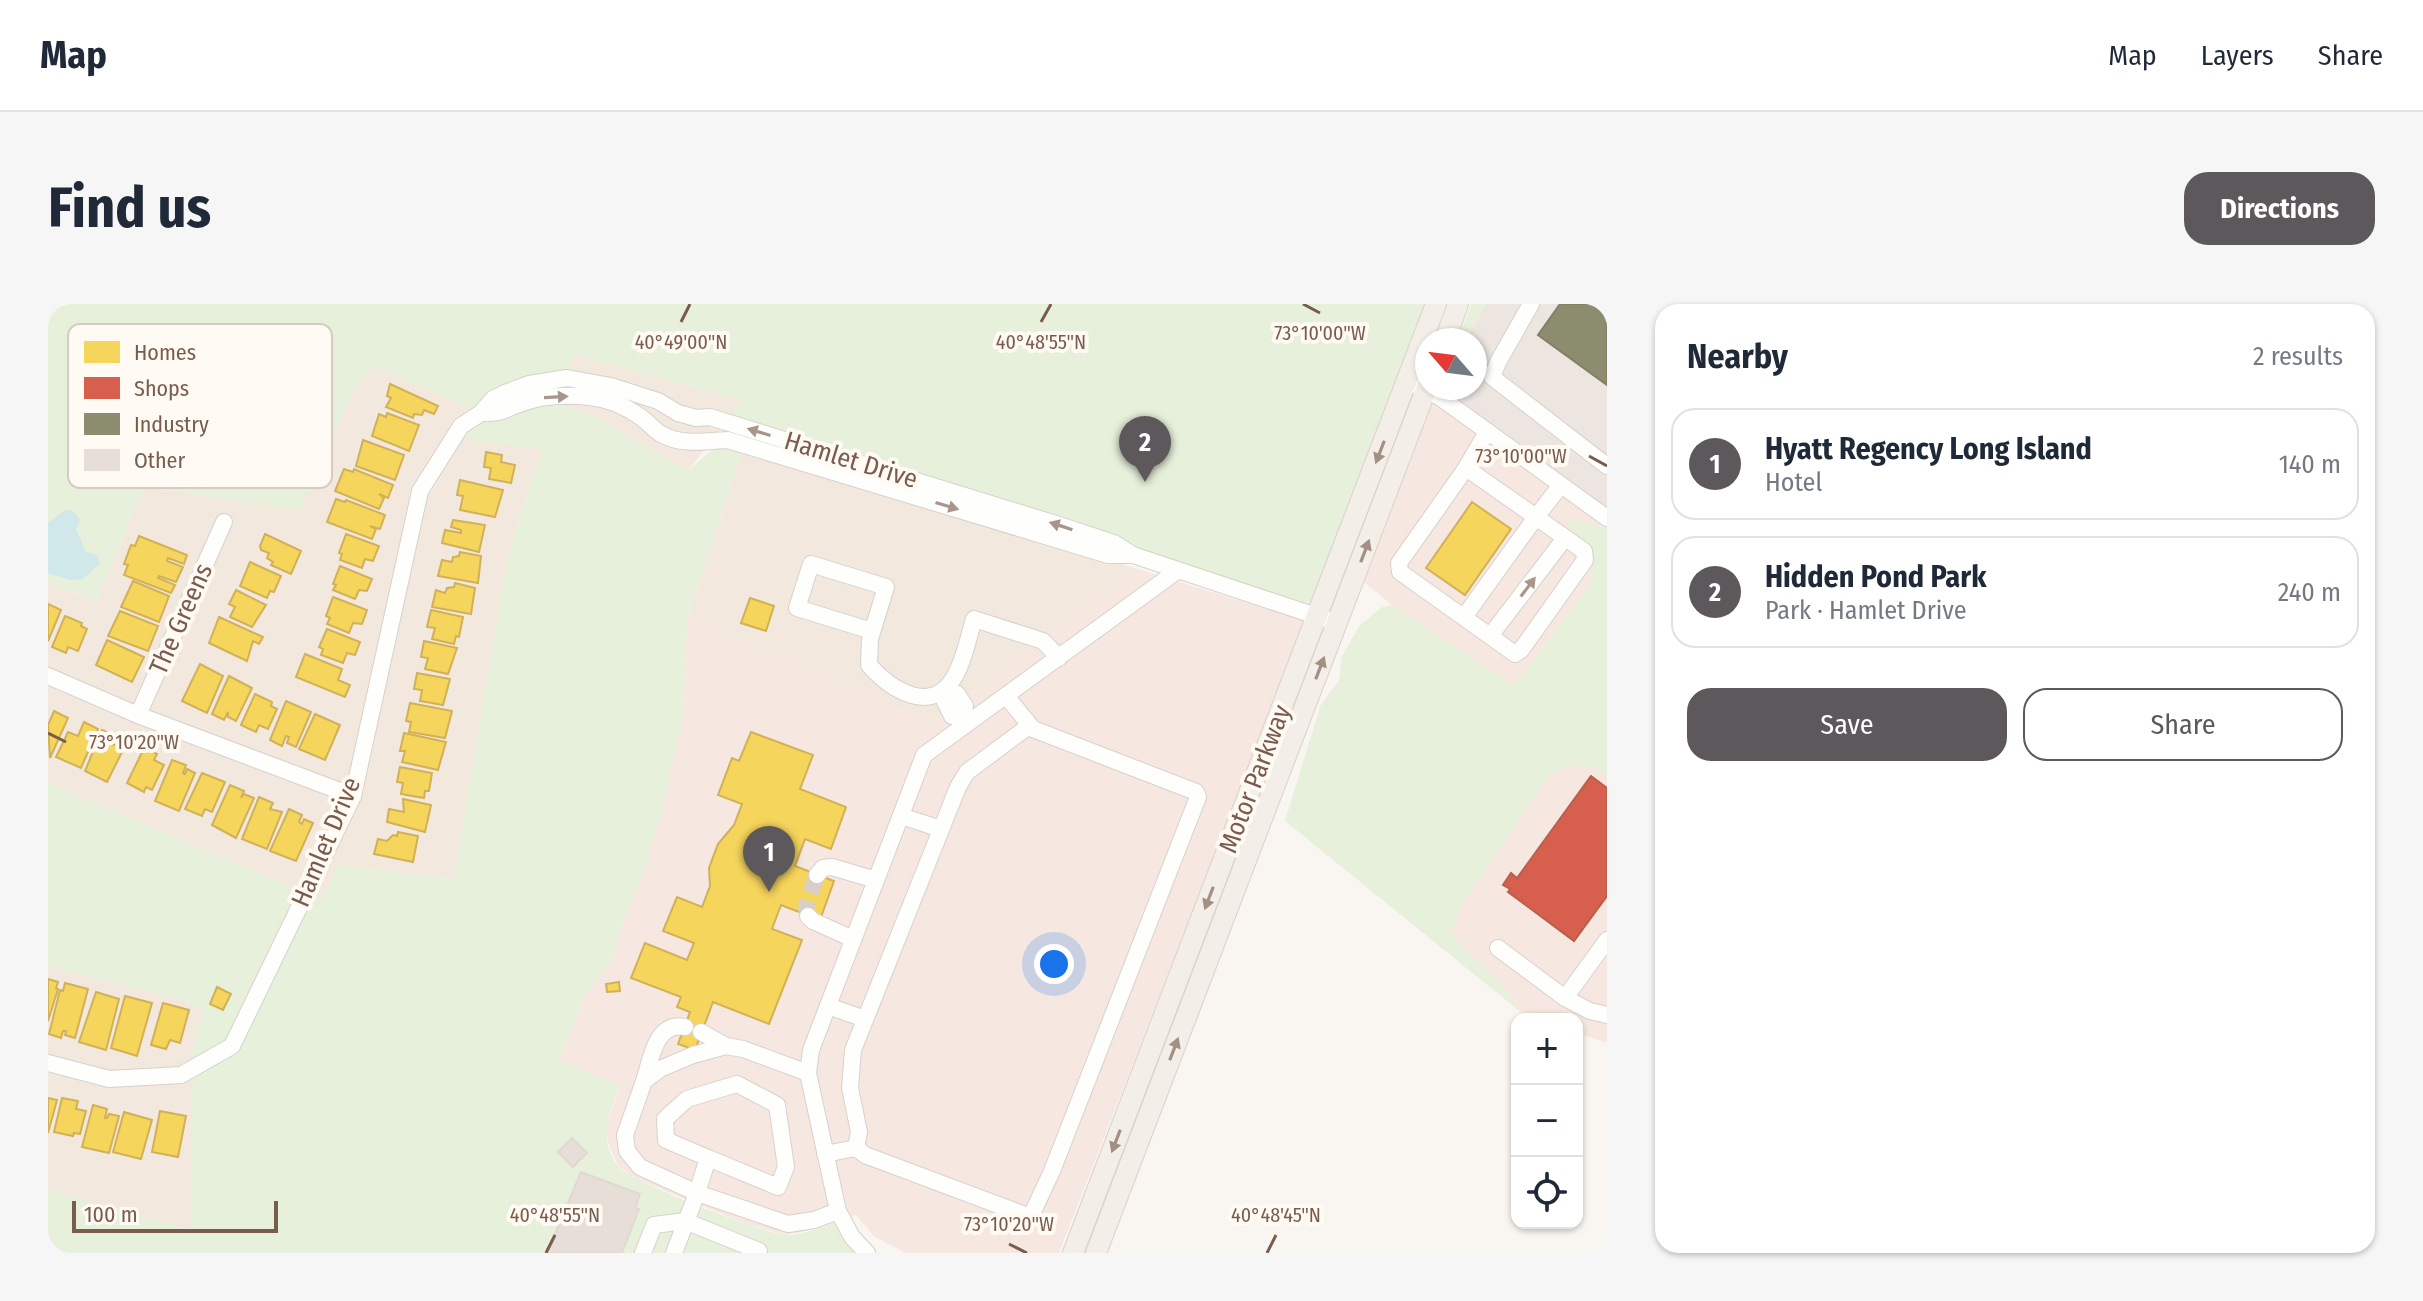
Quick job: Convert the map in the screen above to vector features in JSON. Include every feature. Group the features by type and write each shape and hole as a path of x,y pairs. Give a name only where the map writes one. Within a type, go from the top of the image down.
{"main road":[{"name":"Motor Parkway","path":"1073,1253 1436,304"},
{"path":"1449,328 1458,304"},
{"name":"Motor Parkway","path":"1096,1253 1422,400"}],"street":[{"path":"1531,304 1492,377 1607,466"},
{"name":"Hamlet Drive","path":"48,1063 109,1079 181,1075 232,1046 353,796 420,491 461,426 481,413 493,399 529,384 567,378 611,386 658,401 678,413 696,418 710,417 1114,543 1133,555 1177,571 1337,624"},
{"path":"1407,381 1415,384"},
{"name":"Hamlet Drive","path":"481,413 504,413 521,403 540,398 591,397 610,401 647,422 661,434 695,443 728,440 1108,555 1133,555"},
{"path":"1443,400 1607,518"},
{"path":"647,422 658,401"},
{"path":"703,442 710,417"},
{"path":"1466,468 1584,551 1585,560 1521,650 1515,654 1400,572 1399,563 1466,468 1487,432"},
{"path":"1464,617 1561,485"},
{"name":"The Greens","path":"138,715 224,522"},
{"path":"1490,636 1565,538"},
{"path":"872,631 797,608 811,564 886,587 872,631 869,665 883,681 900,692 917,697 947,692"},
{"path":"867,1253 852,1237 838,1211 808,1073 811,1050 924,755 964,721 1007,697 1177,571"},
{"path":"964,721 952,716 945,702 974,619 1043,641 1059,658"},
{"path":"48,676 138,715 353,796"},
{"path":"825,1154 856,1148 865,1155 1025,1215 1032,1214 1052,1171 1198,797 1196,792 1029,726 1007,697"},
{"path":"856,1148 859,1132 850,1088 853,1050 960,782 967,772 1029,726"},
{"path":"901,816 941,829"},
{"path":"817,875 823,868 832,867 876,880"},
{"path":"808,916 853,939"},
{"path":"1565,998 1607,940"},
{"path":"1498,948 1565,998 1590,1011 1607,1015"},
{"path":"828,1006 865,1019"},
{"path":"808,1073 743,1049 726,1046 693,1029 672,1026 665,1029 659,1037 625,1135 627,1151 640,1167 697,1193 788,1224 814,1220 838,1211"},
{"path":"644,1081 660,1069 726,1046"},
{"path":"737,1084 777,1105 786,1167 778,1187 708,1158 666,1140 665,1119 687,1099 737,1084"},
{"path":"674,1253 708,1158"},
{"path":"643,1253 654,1225 685,1221 758,1253"}],"shaded area":[{"path":"375,304 743,400 688,471 598,418 557,404 509,553 454,879 339,865 245,1064 191,1230 48,1190 48,583 96,601 144,488 300,509 309,488 332,488 332,437 356,383 374,366"},
{"path":"1486,304 1607,304 1607,513 1455,400 1487,400 1487,328 1472,328"},
{"path":"1434,400 1450,400 1607,513 1607,529 1589,522 1588,547 1594,568 1590,585 1514,686 1392,605 1364,582"},
{"path":"742,452 1138,569 931,722 687,620"},
{"path":"1138,569 1306,621 1059,1253 906,1253 875,1237 856,1215 786,1235 744,1223 634,1178 618,1166 608,1143 606,1127 620,1085 559,1061 585,995 613,958 621,925 640,883 683,716 687,620 931,722"},
{"path":"1581,763 1594,767 1607,777 1607,1043 1583,1035 1583,1013 1522,1013 1508,991 1458,942 1451,930 1463,903 1549,775"}],"green space":[{"path":"48,304 1436,304 1427,328 1415,328 1415,359 1317,616 727,421 742,400 574,354 558,404 598,418 688,471 708,453 737,438 742,452 687,620 683,716 662,810 640,883 621,925 613,958 585,995 559,1061 620,1085 609,1115 607,1136 612,1156 628,1174 699,1206 774,1232 799,1234 834,1223 856,1253 48,1253 48,1190 191,1230 192,1049 203,1009 176,998 48,966 48,783 322,900 339,865 453,879 509,553 542,450 450,436 476,411 374,366 356,384 332,438 332,324 68,324 68,488 144,488 96,601 48,583"},
{"path":"1471,304 1486,304 1472,328 1462,328"},
{"path":"151,488 310,488 300,510"},
{"path":"1565,519 1589,522 1607,529 1607,777 1586,765 1549,775 1463,903 1451,930 1458,942 1508,991 1522,1013 1285,821 1321,704 1339,681 1342,656 1360,625 1382,607 1392,605 1514,686 1590,585 1592,561"}],"water":[{"path":"66,509 74,512 80,520 76,529 86,552 97,555 100,563 83,579 70,580 48,573 48,523"}],"building: Homes":[{"path":"390,384 438,406 434,414 424,410 422,415 414,414 413,418 386,407 391,398 387,396"},
{"path":"387,413 419,425 409,451 372,436 379,414 386,417"},
{"path":"363,440 404,455 395,480 356,466"},
{"path":"486,452 502,455 501,462 515,465 511,483 489,479 491,468 484,467"},
{"path":"344,469 353,472 354,469 393,485 388,498 379,494 384,498 379,509 335,491"},
{"path":"460,480 503,490 495,517 460,510 463,496 457,495"},
{"path":"336,499 385,515 380,529 370,526 376,529 372,539 327,522"},
{"path":"1472,502 1511,529 1465,595 1426,568"},
{"path":"453,520 485,525 479,552 442,543 445,530 461,533 461,530 451,527"},
{"path":"265,534 301,551 291,574 271,565 273,562 267,558 269,553 261,550"},
{"path":"346,534 379,546 373,561 365,559 362,568 340,560 342,554 339,553"},
{"path":"139,536 187,555 184,564 168,558 167,561 183,567 176,582 158,578 175,585 171,593 124,575 128,565 124,564 131,545 135,546"},
{"path":"460,552 481,556 478,583 438,576 442,560 452,562"},
{"path":"250,562 281,576 274,592 270,591 267,598 240,586"},
{"path":"340,566 372,579 367,591 359,590 355,599 333,590"},
{"path":"133,581 169,596 159,622 121,607"},
{"path":"455,583 475,588 471,614 432,607 436,590 445,593"},
{"path":"236,590 266,605 252,627 230,617 235,607 229,604"},
{"path":"333,597 367,610 362,624 353,623 349,633 327,624 330,618 326,616"},
{"path":"750,598 774,606 766,631 741,623"},
{"path":"48,604 61,610 48,641"},
{"path":"431,610 463,617 459,637 456,636 454,644 432,639 435,628 427,627"},
{"path":"120,611 158,626 148,651 108,636"},
{"path":"65,616 82,623 81,626 87,629 78,651 68,647 66,653 52,647"},
{"path":"219,617 263,637 259,644 253,641 247,661 209,643"},
{"path":"327,629 360,642 355,655 347,653 343,663 321,655 323,649 319,647"},
{"path":"107,640 144,657 132,682 96,665"},
{"path":"424,641 457,648 448,674 425,669 428,658 421,657"},
{"path":"305,654 342,669 338,680 350,685 345,697 296,677"},
{"path":"200,664 223,676 207,713 182,701"},
{"path":"417,673 450,679 443,705 420,701 422,690 414,689"},
{"path":"229,676 252,688 236,721 228,717 228,712 224,720 212,714"},
{"path":"255,694 272,702 271,706 277,709 268,729 259,725 256,732 241,725"},
{"path":"286,701 311,712 296,747 287,743 289,737 286,736 282,746 270,740"},
{"path":"410,703 452,711 445,738 409,732 411,722 406,721"},
{"path":"54,711 68,718 50,758 48,725"},
{"path":"315,714 340,725 325,760 299,749"},
{"path":"84,722 98,729 81,768 56,757 68,732 78,736"},
{"path":"102,730 116,736 112,744 116,742 125,746 107,782 85,771"},
{"path":"751,732 813,755 800,789 846,807 831,849 805,839 795,866 834,881 820,920 781,905 772,929 802,940 769,1024 713,1002 695,1050 678,1044 690,1012 677,1007 681,997 631,978 645,943 687,960 694,943 663,931 677,897 702,907 710,886 709,868 718,844 734,825 742,804 718,795 732,758 739,761"},
{"path":"404,733 446,742 438,770 402,762 405,751 400,751"},
{"path":"144,748 157,754 154,760 164,765 152,790 146,787 144,792 127,783"},
{"path":"172,760 186,765 183,773 187,769 195,773 179,811 155,801"},
{"path":"400,767 432,773 429,791 425,791 424,798 401,794 403,783 397,782"},
{"path":"202,773 225,782 212,812 205,809 202,816 185,809"},
{"path":"230,785 244,791 241,798 244,794 254,798 236,838 212,825"},
{"path":"259,797 273,803 270,809 282,812 267,849 242,839"},
{"path":"403,799 431,805 425,832 387,822 389,809 404,812"},
{"path":"289,809 302,815 299,822 302,824 304,819 313,823 296,861 270,851"},
{"path":"398,832 418,836 413,862 374,854 378,839 387,841 393,835 397,836"},
{"path":"48,979 58,982 58,989 48,1021"},
{"path":"619,982 620,991 607,992 606,984"},
{"path":"65,983 88,989 75,1038 65,1035 66,1031 63,1031 61,1038 49,1034 60,990 63,991"},
{"path":"217,987 231,994 223,1010 210,1004"},
{"path":"96,992 119,999 106,1050 79,1042"},
{"path":"125,996 152,1003 137,1056 111,1048"},
{"path":"163,1003 189,1010 180,1043 170,1040 166,1049 151,1045"},
{"path":"48,1098 57,1100 48,1133"},
{"path":"62,1098 78,1101 76,1109 86,1111 80,1134 74,1133 73,1136 54,1132"},
{"path":"93,1105 107,1109 105,1118 109,1114 119,1116 109,1153 82,1147"},
{"path":"160,1111 186,1116 178,1157 152,1152"},
{"path":"124,1112 152,1120 141,1159 113,1152"}],"building: Shops":[{"path":"1591,776 1607,788 1607,896 1574,941 1503,885 1511,873 1517,878"}],"building: Industry":[{"path":"1560,304 1607,304 1607,385 1538,335"}],"building: Other":[{"path":"572,1138 587,1153 573,1167 558,1152"},
{"path":"581,1172 640,1194 635,1208 639,1209 622,1253 547,1253"}],"tunnel":[{"path":"808,916 806,907 817,875"}],"place":[{"name":"Hidden Pond Park","path":"1145,482"},
{"name":"Hyatt Regency Long Island","path":"769,892"}]}
